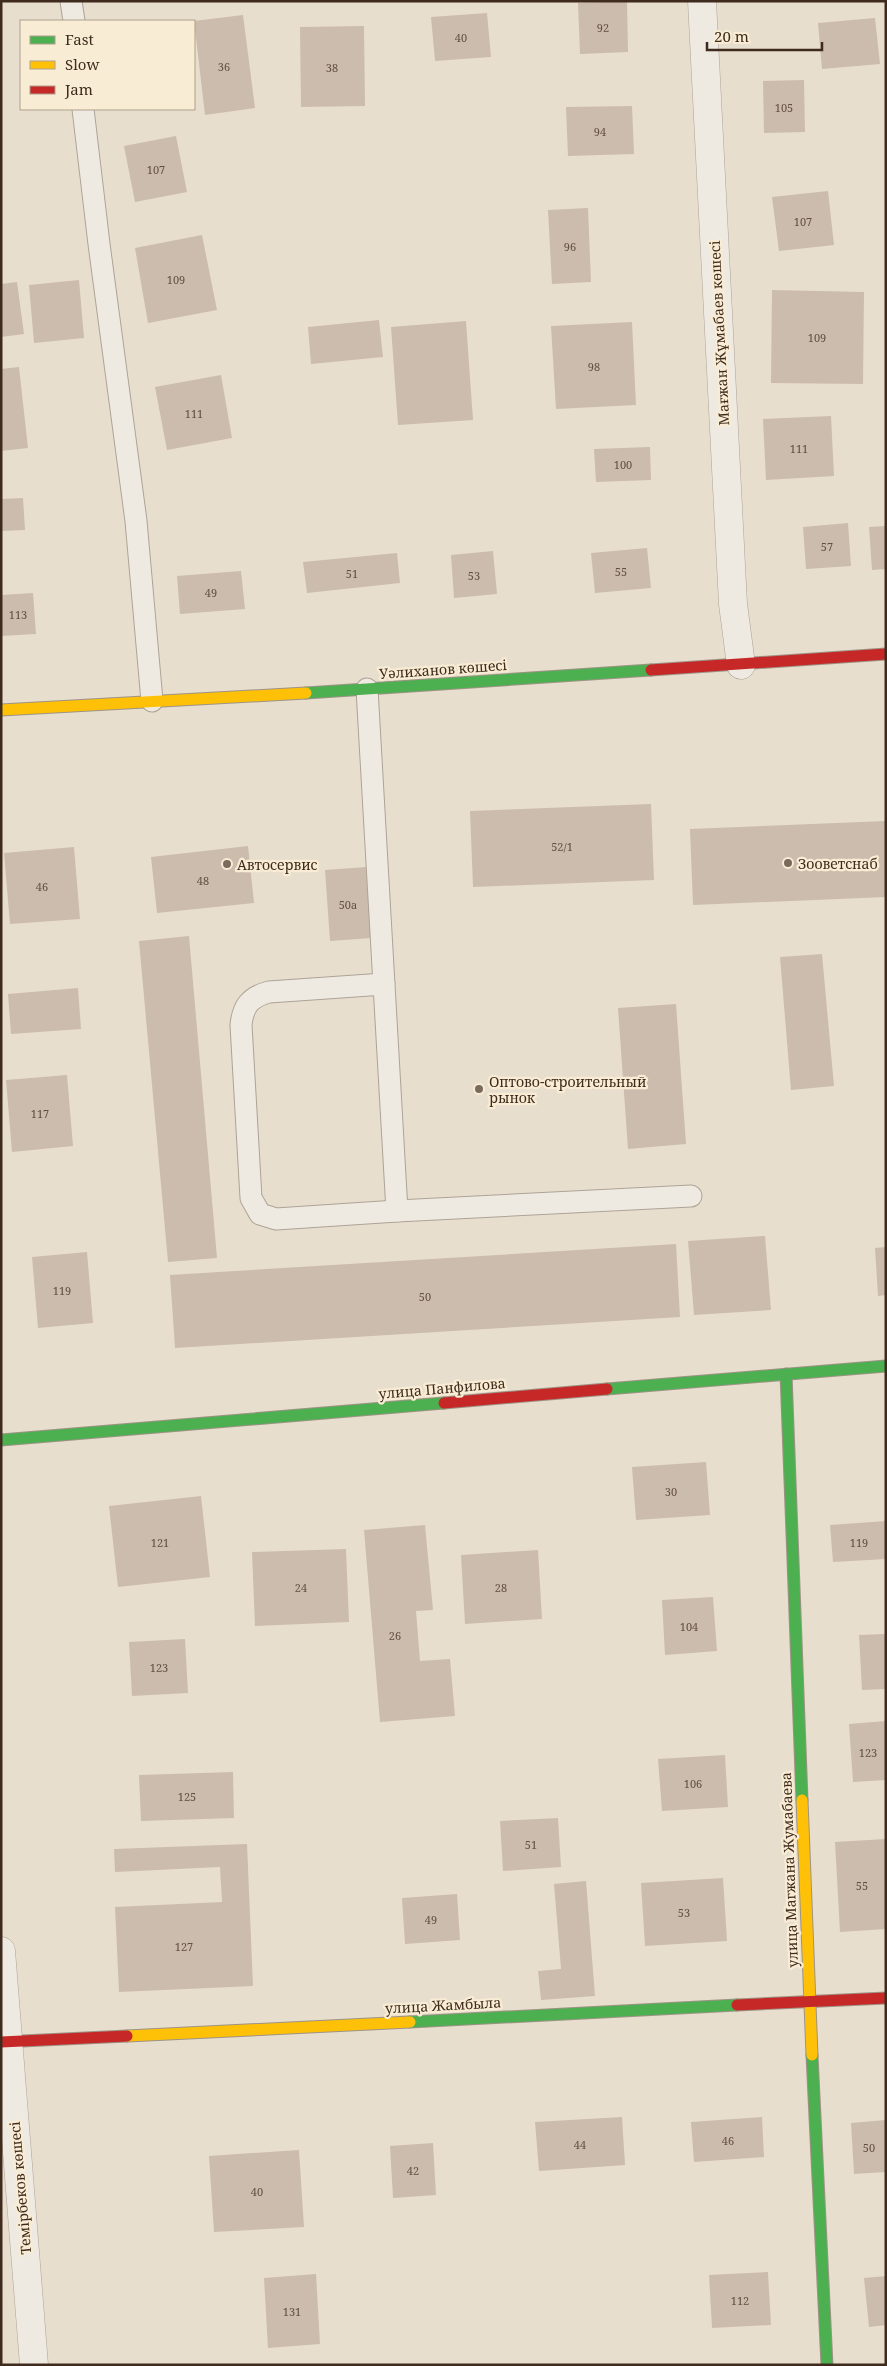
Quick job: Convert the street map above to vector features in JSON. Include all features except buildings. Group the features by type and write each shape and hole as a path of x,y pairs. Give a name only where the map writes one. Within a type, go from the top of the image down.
{"street":[{"name":"Мағжан Жұмабаев көшесі","path":"702,1 733,604 742,665"},
{"name":"Уәлиханов көшесі","path":"1,710 367,689 886,654"},
{"name":"улица Панфилова","path":"1,1440 886,1366"},
{"name":"улица Магжана Жумабаева","path":"786,1374 809,2002 827,2365"},
{"name":"Темірбеков көшесі","path":"1,1951 5,2042 34,2365"},
{"name":"улица Жамбыла","path":"5,2042 886,1998"}],"lane":[{"path":"72,1 74,20"},
{"path":"84,110 99,244 136,521 152,701"},
{"path":"367,689 397,1211"},
{"path":"384,984 270,992 258,995 247,1003 242,1013 241,1025 251,1198 260,1214 276,1219 691,1196"}],"traffic: fast":[{"path":"306,693 651,670"},
{"path":"607,1389 886,1366"},
{"path":"786,1374 802,1800"},
{"path":"1,1440 444,1403"},
{"path":"410,2022 737,2005"},
{"path":"812,2055 827,2365"}],"traffic: slow":[{"path":"1,710 306,693"},
{"path":"802,1800 812,2055"},
{"path":"127,2036 410,2022"}],"traffic: jam":[{"path":"651,670 886,654"},
{"path":"444,1403 607,1389"},
{"path":"737,2005 886,1998"},
{"path":"1,2042 127,2036"}],"place":[{"name":"Зооветснаб","path":"788,863"},
{"name":"Автосервис","path":"227,864"},
{"name":"Оптово-строительный рынок","path":"479,1089"}]}
